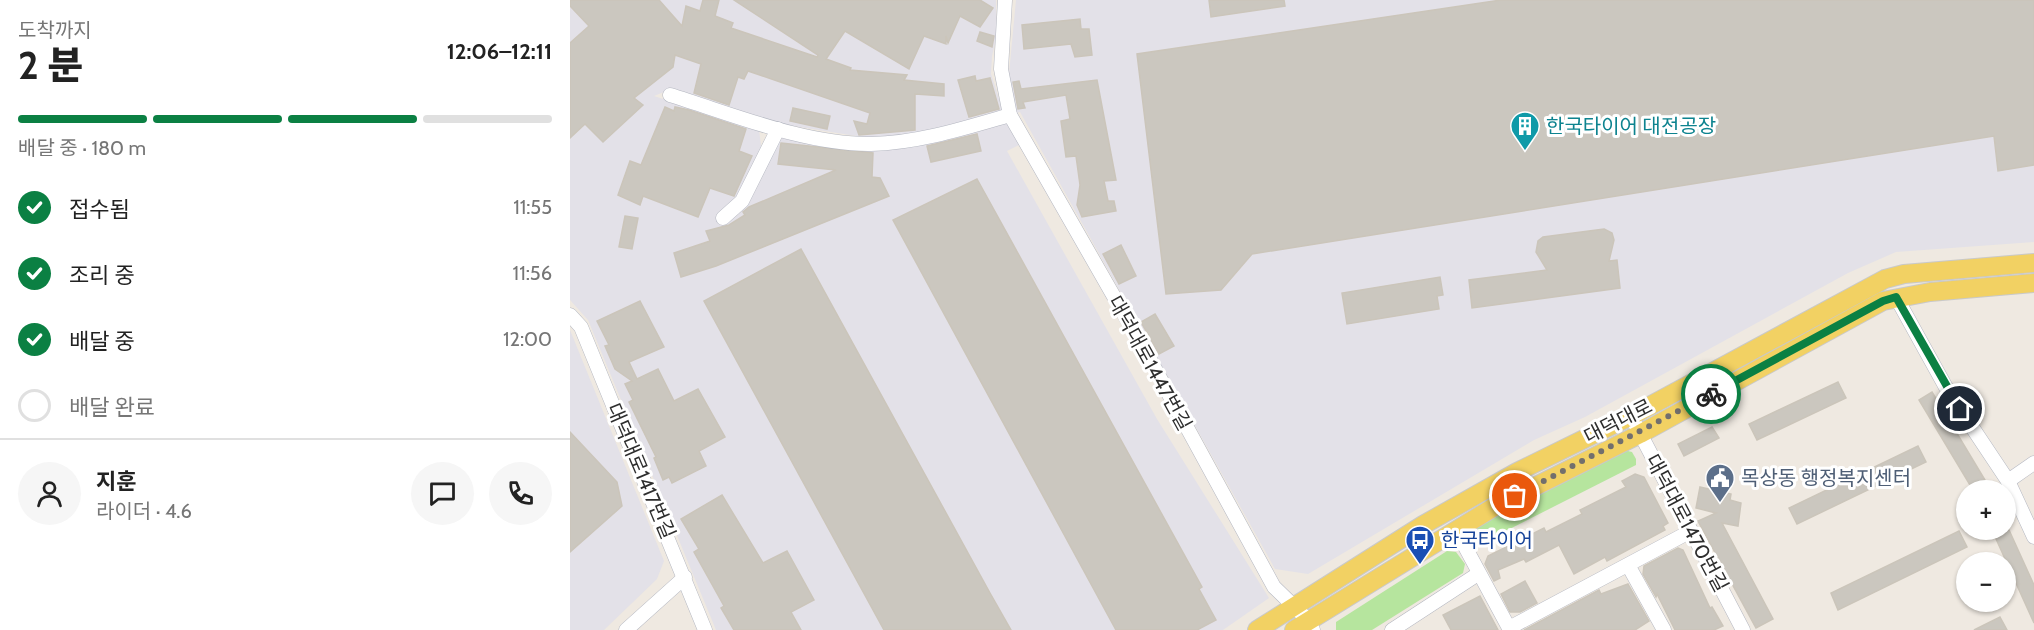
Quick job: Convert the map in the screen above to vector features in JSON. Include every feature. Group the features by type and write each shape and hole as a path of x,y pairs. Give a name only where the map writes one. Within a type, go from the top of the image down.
{"main road":[{"name":"대덕대로","path":"1257,630 1423,525 1517,472 1631,416 1885,279 1904,274 2034,264"},
{"name":"대덕대로","path":"1305,627 1494,507 1640,434 1883,301 1930,291 2034,283"}],"street":[{"name":"대덕대로1447번길","path":"1005,0 1001,69 1010,115 1148,356 1274,587 1294,606 1305,627"},
{"path":"670,95 778,129 849,143 888,143 916,139 1010,115"},
{"path":"723,218 742,201 778,129"},
{"path":"1896,297 1948,391 2007,480"},
{"name":"대덕대로1417번길","path":"570,315 581,327 686,577 705,630"},
{"name":"대덕대로1470번길","path":"1631,416 1743,630"},
{"path":"2009,480 2034,463"},
{"path":"2016,498 2034,537"},
{"path":"1456,530 1507,629 1691,531"},
{"path":"1628,565 1660,628"},
{"path":"1394,630 1478,574"},
{"path":"626,630 686,577"}],"shaded area":[{"path":"570,0 996,0 997,34 991,74 1003,111 900,139 875,139 781,124 669,90 654,96 759,130 762,153 738,202 717,214 720,222 730,218 746,202 782,136 858,148 894,147 984,130 1005,122 1013,130 1019,145 1007,151 1157,419 1269,598 1223,630 716,630 588,320 570,300"},
{"path":"1016,0 2034,0 2034,242 1896,252 1848,273 1585,417 1534,440 1308,574 1275,569 1020,112 1014,114 1008,84"},
{"path":"570,330 664,561 657,579 604,630 570,630"}],"green space":[{"path":"1624,450 1632,452 1636,465 1484,542 1475,540 1473,535 1475,528"},
{"path":"1447,551 1456,552 1465,564 1463,573 1372,630 1336,630 1336,622"}],"building":[{"path":"570,0 659,0 682,26 686,6 700,11 703,0 719,0 715,16 733,23 731,28 817,57 818,55 734,0 980,0 993,8 980,27 960,16 948,43 946,36 946,44 924,36 909,69 845,31 826,59 851,68 850,70 907,75 904,80 944,84 944,96 915,94 915,130 859,135 854,121 867,124 870,113 748,71 744,79 738,77 729,105 694,93 701,64 675,55 673,67 634,98 643,105 603,142 585,124 570,138 570,43 589,26 570,6"},
{"path":"1209,0 1284,0 1285,6 1211,17"},
{"name":"한국타이어 대전공장","path":"1501,0 2034,0 2034,165 1998,171 1994,136 1252,254 1221,290 1166,294 1137,54"},
{"path":"1080,19 1081,29 1089,29 1092,55 1075,57 1071,44 1024,49 1022,25"},
{"path":"980,32 994,36 992,47 977,41"},
{"path":"975,76 976,81 990,78 999,109 969,117 958,80"},
{"path":"1097,80 1116,180 1104,181 1108,201 1114,201 1116,211 1082,217 1077,205 1080,185 1076,156 1066,157 1061,121 1070,119 1066,95 1023,102 1025,108 1018,109 1013,82 1019,81 1021,89"},
{"path":"665,107 674,111 675,107 689,110 746,129 739,151 752,156 734,196 710,188 698,217 643,196 640,205 618,195 630,161 641,165"},
{"path":"793,108 830,116 827,129 790,121"},
{"path":"977,134 981,151 931,162 927,146"},
{"path":"781,143 873,153 872,177 880,178 889,196 716,266 681,277 674,253 710,241 706,231 729,225 745,215 743,212 749,207 836,170 778,164"},
{"path":"977,179 1202,587 1199,589 1216,620 1197,630 1116,630 893,220"},
{"path":"625,216 638,218 632,249 619,247"},
{"path":"1604,229 1612,233 1614,240 1609,261 1617,260 1620,288 1472,308 1469,280 1547,270 1536,252 1538,241 1543,237"},
{"path":"1121,245 1136,276 1119,284 1103,254"},
{"path":"801,249 1011,630 884,630 704,301"},
{"path":"1440,277 1443,295 1437,296 1439,309 1347,324 1342,293"},
{"path":"640,301 664,347 629,362 637,379 658,369 674,401 698,389 725,437 699,451 706,466 672,483 669,477 663,480 654,458 656,457 629,402 633,400 625,384 632,381 615,369 605,346 609,345 597,321"},
{"path":"1155,314 1174,346 1159,354 1141,322"},
{"path":"1838,382 1846,398 1757,440 1749,424"},
{"path":"1932,392 1985,480 1967,480 1919,400"},
{"path":"1712,427 1719,438 1684,456 1678,444"},
{"path":"570,432 617,482 622,506 570,552"},
{"path":"1918,446 1926,462 1797,524 1789,508"},
{"path":"1635,474 1644,477 1668,523 1663,526 1665,530 1607,561 1605,557 1574,574 1559,545 1526,562 1524,559 1498,570 1500,578 1494,581 1485,564 1488,556 1544,528 1546,532 1582,514 1580,510 1626,487 1622,481"},
{"path":"1700,487 1731,494 1730,500 1741,503 1738,526 1722,523 1773,619 1756,628 1698,521 1716,513 1696,508"},
{"path":"722,495 763,563 787,551 814,600 791,612 801,630 734,630 721,608 724,606 694,552 699,549 681,519"},
{"path":"1956,532 1956,540 1964,540 1967,547 1838,610 1831,593"},
{"path":"1997,540 2014,540 2034,585 2034,623 2016,583 2016,552 2002,552"},
{"path":"1678,548 1683,550 1710,608 1712,607 1723,626 1714,630 1675,630 1657,594 1656,597 1643,574 1644,566"},
{"path":"1525,581 1537,603 1520,612 1510,612 1501,594"},
{"path":"1628,584 1649,621 1635,630 1524,630 1599,590 1601,594"},
{"path":"1480,596 1498,630 1451,630 1443,615"},
{"path":"2000,617 2007,630 1974,630"}],"way so far":[{"path":"1515,496 1640,434 1711,394"}],"place":[{"name":"한국타이어 대전공장","path":"1525,152"},
{"name":"목상동 행정복지센터","path":"1720,504"},
{"name":"한국타이어","path":"1420,566"}],"route":[{"path":"1711,394 1883,301 1896,297 1960,409"}]}
